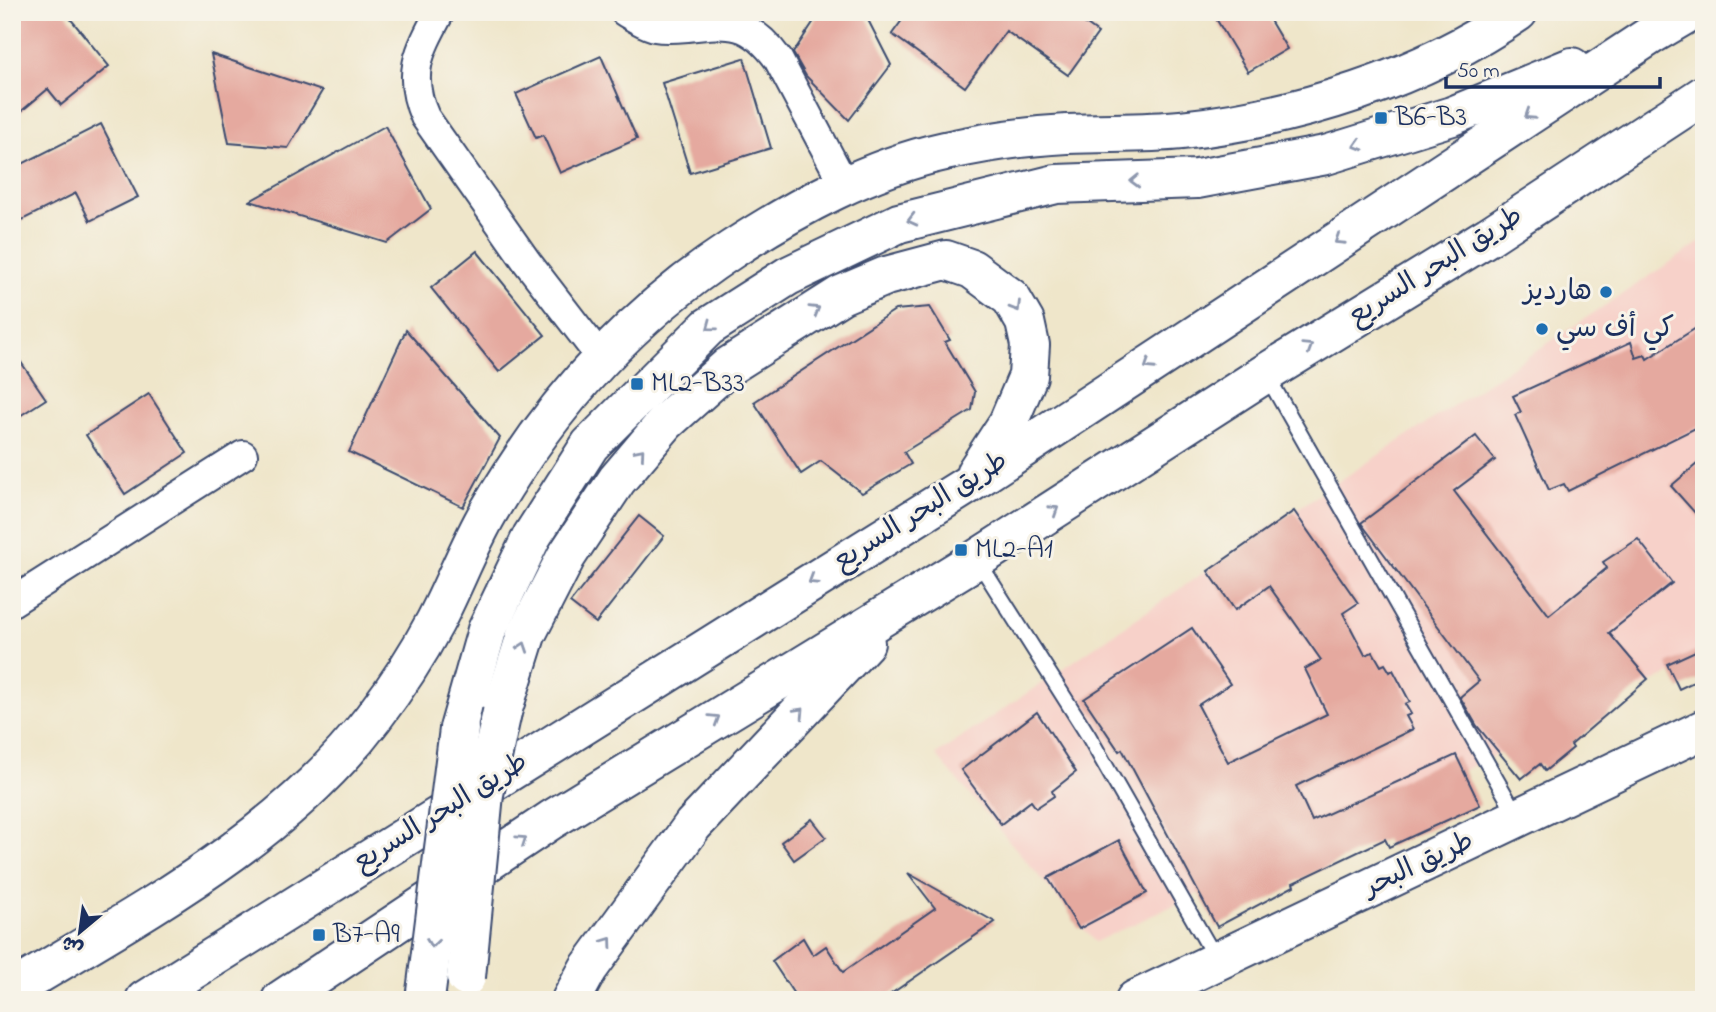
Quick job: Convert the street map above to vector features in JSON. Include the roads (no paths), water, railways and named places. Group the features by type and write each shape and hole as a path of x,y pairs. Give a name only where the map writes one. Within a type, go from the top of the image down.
{"main road":[{"path":"12,990 200,873 261,829 321,777 371,721 403,676 435,623 487,515 522,458 561,404 636,323 678,288 730,251 790,214 891,166 942,152 1011,139 1183,130 1286,111 1408,73 1518,12"},
{"name":"طريق البحر السريع","path":"145,1000 969,484 1651,35 1690,12"},
{"path":"425,1000 459,729 487,630 532,536 590,445 708,327 788,276 899,223 1056,184 1197,179 1326,155 1452,116 1651,35"},
{"name":"طريق البحر السريع","path":"281,1000 551,820 977,559 1265,373 1489,236 1704,95"},
{"path":"464,988 484,794 502,712 526,635 566,557 617,480 666,422 729,366 841,295 886,276 946,260 972,269 1011,298 1025,322 1030,345 1028,376 1008,423 969,484"},
{"path":"571,1000 588,969 693,825 901,605"},
{"name":"طريق البحر","path":"1135,1000 1704,729"}],"street":[{"path":"440,12 417,60 416,98 425,117 527,262 601,358"},
{"path":"625,12 656,27 673,29 723,23 738,25 753,32 767,44 778,59 845,186"},
{"path":"12,602 243,455"}],"lane":[{"path":"1265,373 1518,818"},
{"path":"977,559 1087,735 1216,960"}],"place":[{"name":"B6-B3","path":"1381,118"},
{"name":"هارديز","path":"1606,292"},
{"name":"كي أف سي","path":"1542,329"},
{"name":"ML2-B33","path":"637,384"},
{"name":"ML2-A1","path":"961,550"},
{"name":"B7-A9","path":"319,935"}]}
